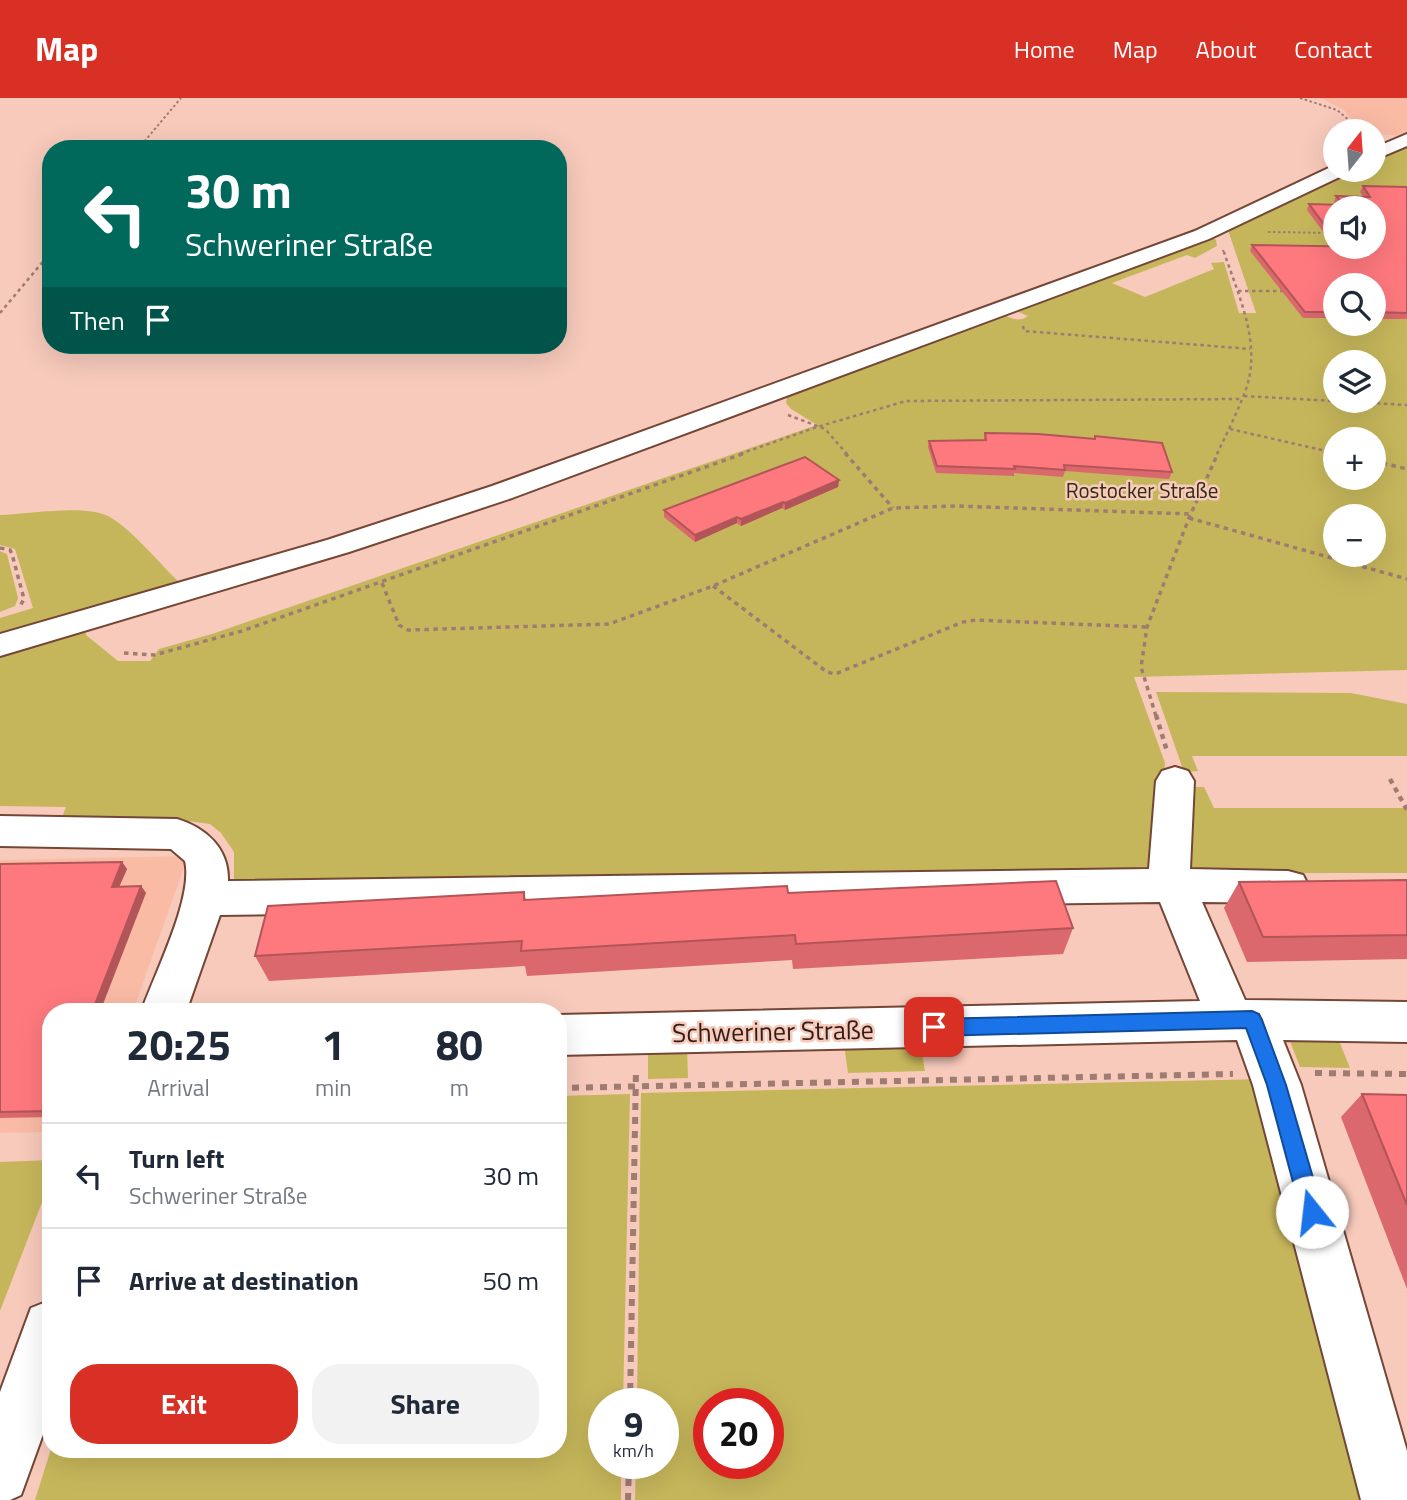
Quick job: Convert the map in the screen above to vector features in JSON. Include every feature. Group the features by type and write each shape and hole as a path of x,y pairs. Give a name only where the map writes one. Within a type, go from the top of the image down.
{"street":[{"path":"1386,149 1407,139"},
{"path":"0,645 312,554 502,492 1202,235 1323,178"},
{"path":"1175,781 1169,866 1174,886 1242,1020 1273,1073 1391,1500"},
{"path":"0,831 177,834 194,842 206,882 166,1003"},
{"path":"206,882 1325,887"},
{"name":"Schweriner Straße","path":"567,1035 1242,1020 1407,1022"},
{"path":"0,1474 42,1354"}],"path":[{"path":"146,140 181,98"},
{"path":"1300,98 1337,110 1346,119"},
{"path":"1258,232 1323,233"},
{"path":"1175,781 1141,667 1147,626 1190,516 1243,398 1251,349 1249,327 1223,250"},
{"path":"0,313 42,263"},
{"path":"1238,291 1298,291"},
{"path":"1002,309 1023,320 1024,331 1251,349"},
{"path":"124,653 154,655 188,648 382,583 817,427 906,401 1243,398 1407,405"},
{"path":"781,412 825,429 893,508"},
{"path":"1230,429 1323,450"},
{"path":"1386,464 1407,469"},
{"path":"382,583 399,625 408,630 609,624 713,586 893,508 956,506 1095,509 1190,516 1407,579"},
{"path":"0,548 10,550 12,554 24,599 18,610"},
{"path":"713,586 827,672 835,674 963,622 976,620 1147,626"},
{"path":"1390,779 1407,810"},
{"path":"630,1388 637,1034"},
{"path":"567,1088 1273,1073 1407,1074"},
{"path":"628,1500 629,1479"}],"shaded area":[{"path":"1321,98 1407,98 1407,132 1404,136 1386,135 1386,119 1351,119 1344,110"},
{"path":"188,856 136,1003 42,1003 42,1132 0,1133 0,860"}],"green space":[{"name":"Rostocker Straße","path":"1407,142 1407,670 1134,677 1165,763 1158,858 1154,868 234,891 234,852 221,833 210,824 188,821 61,820 66,807 0,806 0,649 85,624 86,635 118,661 150,661 159,649 212,634 817,425 786,403 787,396 793,390 1000,313 1014,319 1024,318 1028,316 1011,309 1210,235 1216,240 1217,246 1195,258 1187,255 1112,283 1145,297 1214,269 1211,263 1224,262 1239,313 1256,313 1228,230 1224,229 1323,182 1386,182 1386,152"},
{"path":"1323,173 1323,176 1208,230 498,489 0,642 0,618 33,608 15,549 0,545 0,515 70,510 97,512 108,516 136,538 180,583 333,538 496,484 1173,238"},
{"path":"0,551 7,554 18,598 15,606 0,612"},
{"path":"1156,692 1351,693 1407,704 1407,756 1192,756 1198,771 1184,772"},
{"path":"1184,787 1204,787 1214,808 1407,808 1407,873 1187,873"},
{"path":"1288,1036 1337,1036 1350,1068 1300,1067"},
{"path":"920,1042 925,1071 848,1073 844,1044"},
{"path":"687,1048 688,1078 648,1079 648,1049"},
{"path":"1266,1079 1374,1500 635,1500 636,1479 679,1479 679,1388 637,1388 641,1093"},
{"path":"630,1094 623,1388 588,1388 588,1479 621,1479 621,1500 35,1500 48,1458 567,1458 567,1096"},
{"path":"42,1160 42,1202 0,1311 0,1162"}],"building":[{"path":"1363,186 1407,187 1407,313 1386,312 1386,273 1323,273 1323,312 1305,312 1252,245 1323,246 1323,259 1386,259 1386,196 1369,196"},
{"path":"1309,204 1323,204 1323,223"},
{"path":"985,433 1095,439 1095,436 1162,443 1172,472 1064,465 1065,470 1014,466 1015,469 937,466 929,441 986,440"},
{"path":"805,457 839,480 785,503 741,519 737,517 695,535 664,510"},
{"path":"122,862 112,887 141,886 96,1003 42,1003 42,1111 0,1112 0,864"},
{"path":"1407,880 1407,935 1263,937 1239,882"},
{"path":"1056,881 1073,928 796,944 795,935 521,951 522,941 255,956 268,906 524,892 524,900 787,886 788,893"},
{"path":"1362,1094 1407,1095 1407,1205"}],"route":[{"path":"934,1027 1252,1020 1277,1085 1312,1212"}]}
